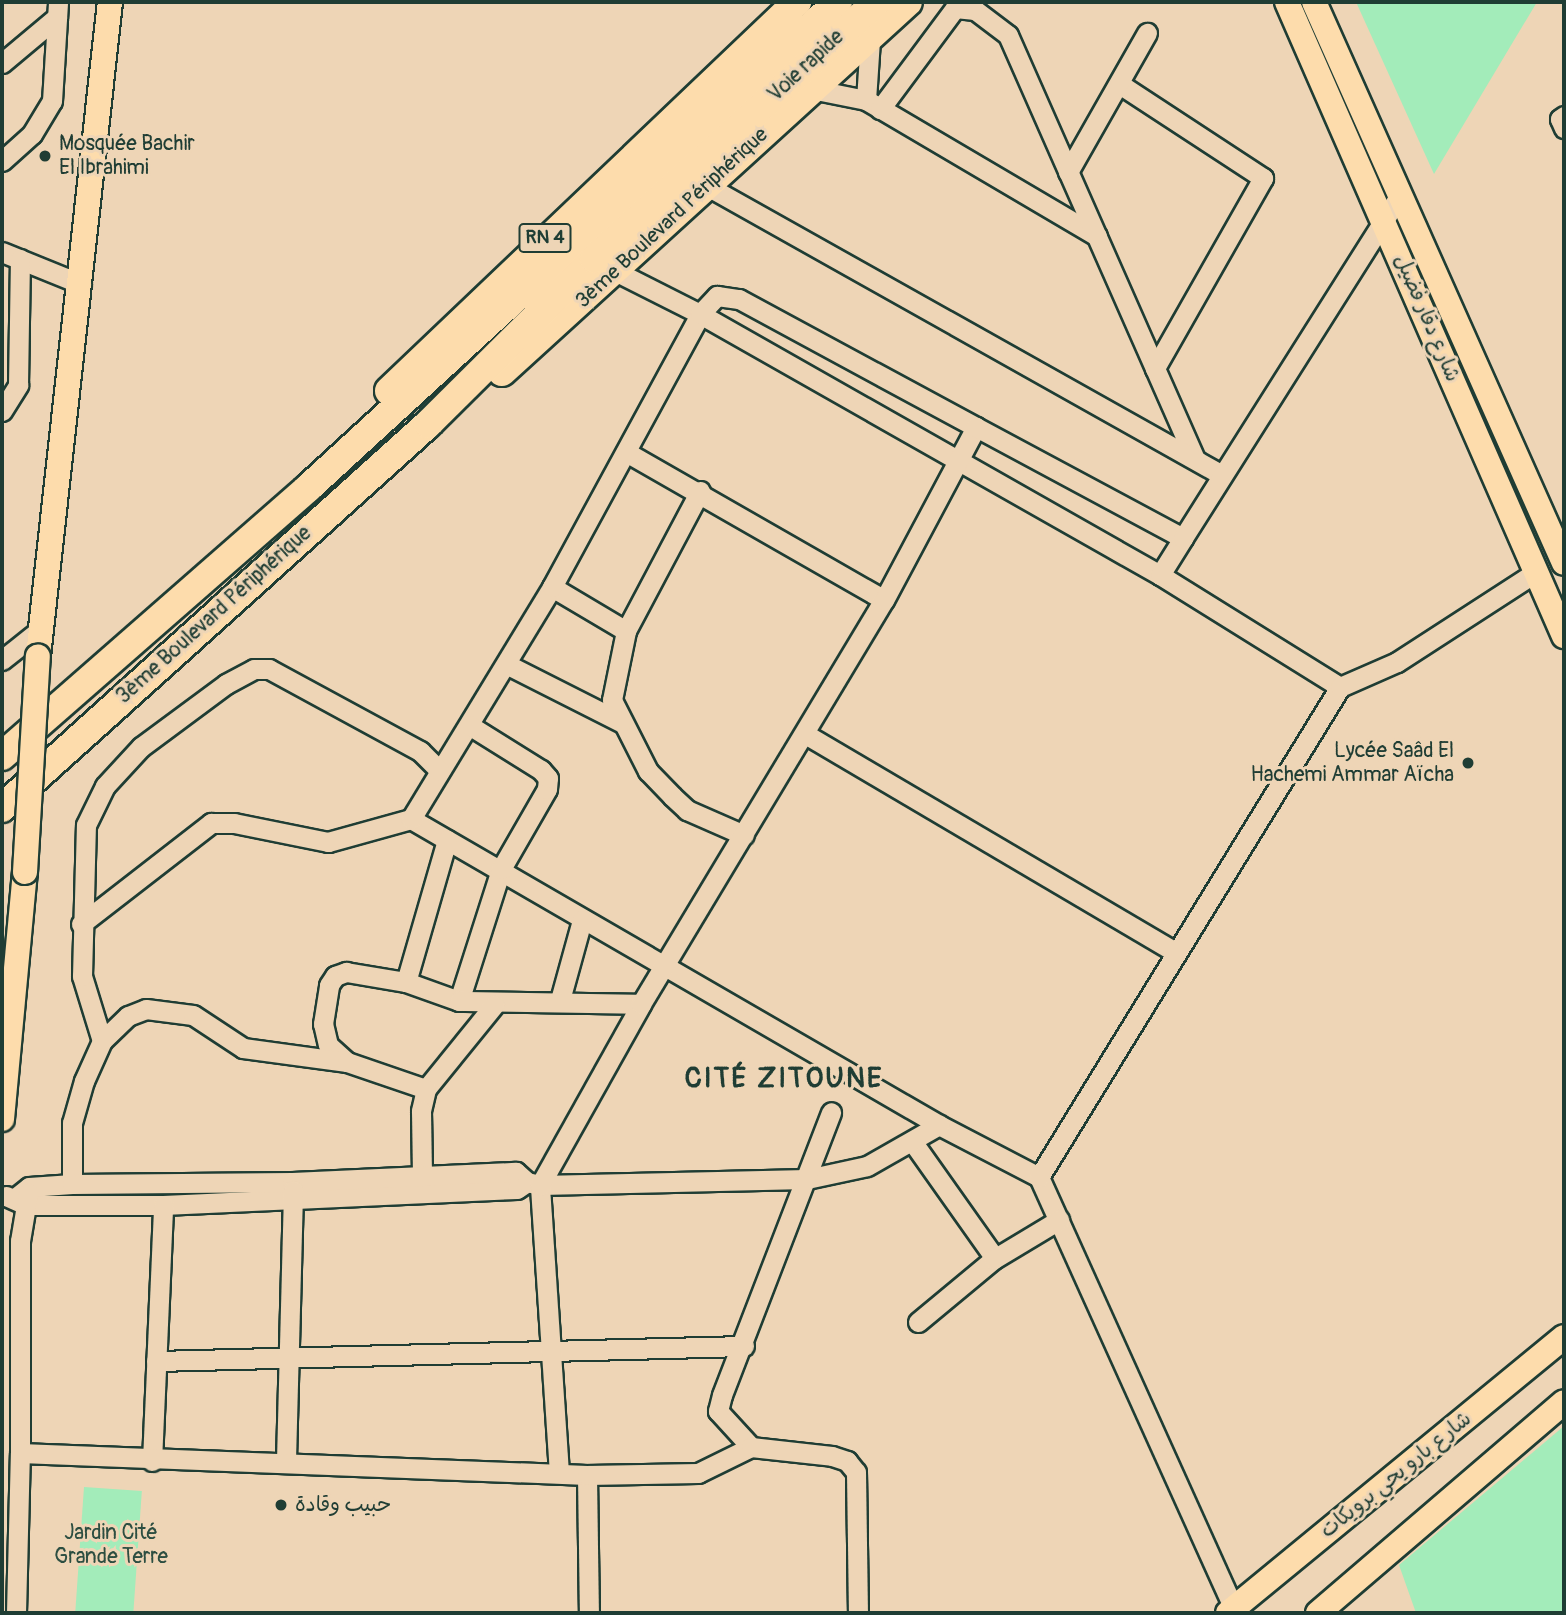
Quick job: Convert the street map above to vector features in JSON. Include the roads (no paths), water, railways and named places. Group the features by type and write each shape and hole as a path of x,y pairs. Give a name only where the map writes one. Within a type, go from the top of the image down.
{"highway":[{"name":"3ème Boulevard Périphérique","path":"308,488 355,427 424,354 797,2"},
{"name":"Voie rapide","path":"728,123 838,2"},
{"name":"Voie rapide","path":"728,123 876,2"},
{"name":"3ème Boulevard Périphérique","path":"428,424 504,370 709,187 811,89 870,40 908,2"},
{"name":"3ème Boulevard Périphérique","path":"2,756 728,123"},
{"name":"3ème Boulevard Périphérique","path":"2,808 428,424 728,123"}],"main road":[{"path":"2,1119 25,872 38,656 81,285 110,2"},
{"name":"شارع دقار فضيل","path":"1287,2 1564,636"},
{"name":"شارع دقار فضيل","path":"1314,2 1564,563"},
{"name":"شارع بارو يحي برويكات","path":"1232,1612 1564,1337"},
{"path":"1318,1613 1340,1605 1564,1402"}],"street":[{"path":"873,104 947,14 964,6 1008,35 1194,457"},
{"path":"2,63 57,9"},
{"path":"2,161 32,134 52,102 57,9"},
{"path":"1068,172 1121,85 1147,33"},
{"path":"870,40 873,104"},
{"path":"1121,85 1263,178 1155,368"},
{"path":"811,89 873,104 1097,236"},
{"path":"1564,116 1560,119 1564,128"},
{"path":"709,187 1222,475"},
{"path":"1160,575 1399,196"},
{"path":"2,411 18,385 11,255 81,285"},
{"path":"615,271 700,314 1160,575 1340,687"},
{"path":"81,924 211,823 234,823 328,842 411,819 552,587 700,314 717,296 739,299 1183,538"},
{"path":"559,1473 551,1348 534,1183 884,600 976,427"},
{"path":"626,452 700,491 884,600"},
{"path":"700,491 626,631 612,700 648,771 687,810 744,835"},
{"path":"1039,1177 1340,687 1397,662 1536,572"},
{"path":"552,587 626,631"},
{"path":"2,660 41,629"},
{"path":"506,664 621,722"},
{"path":"102,1041 82,976 81,924 86,825 104,786 141,747 226,684 254,669 269,669 420,751 440,771"},
{"path":"458,1002 501,869 547,789 548,778 526,759 469,725"},
{"path":"805,734 1175,952"},
{"path":"411,819 939,1125 1039,1177 1232,1612"},
{"path":"406,982 447,840"},
{"path":"560,1000 582,920"},
{"path":"347,1062 328,1045 323,1024 324,1002 335,976 346,972 406,982 458,1002 494,1005 560,1000 642,1004"},
{"path":"422,1176 421,1111 426,1089 494,1005"},
{"path":"72,1184 72,1123 102,1041 128,1016 146,1010 180,1011 209,1024 243,1048 347,1062 426,1089"},
{"path":"751,1447 718,1411 831,1112"},
{"path":"18,1197 72,1184 293,1191 517,1189 534,1183 807,1180 867,1166 939,1125"},
{"path":"912,1141 990,1251"},
{"path":"18,1197 163,1205 422,1176 516,1172 534,1183"},
{"path":"286,1460 293,1191"},
{"path":"16,1613 20,1454 18,1197"},
{"path":"152,1461 163,1205"},
{"path":"918,1322 994,1259 1059,1220"},
{"path":"156,1360 551,1348 744,1346"},
{"path":"20,1454 152,1461 286,1460 587,1475 698,1472 751,1447 832,1456 847,1461 856,1472 858,1613"},
{"path":"587,1475 589,1613"}],"place":[{"name":"Mosquée Bachir El Ibrahimi","path":"45,156"},
{"name":"Lycée Saâd El Hachemi Ammar Aïcha","path":"1468,763"},
{"name":"حبيب وقادة","path":"281,1505"}],"district":[{"name":"CITÉ ZITOUNE","path":"784,1079"}],"park label":[{"name":"Jardin Cité Grande Terre","path":"111,1545"}]}
